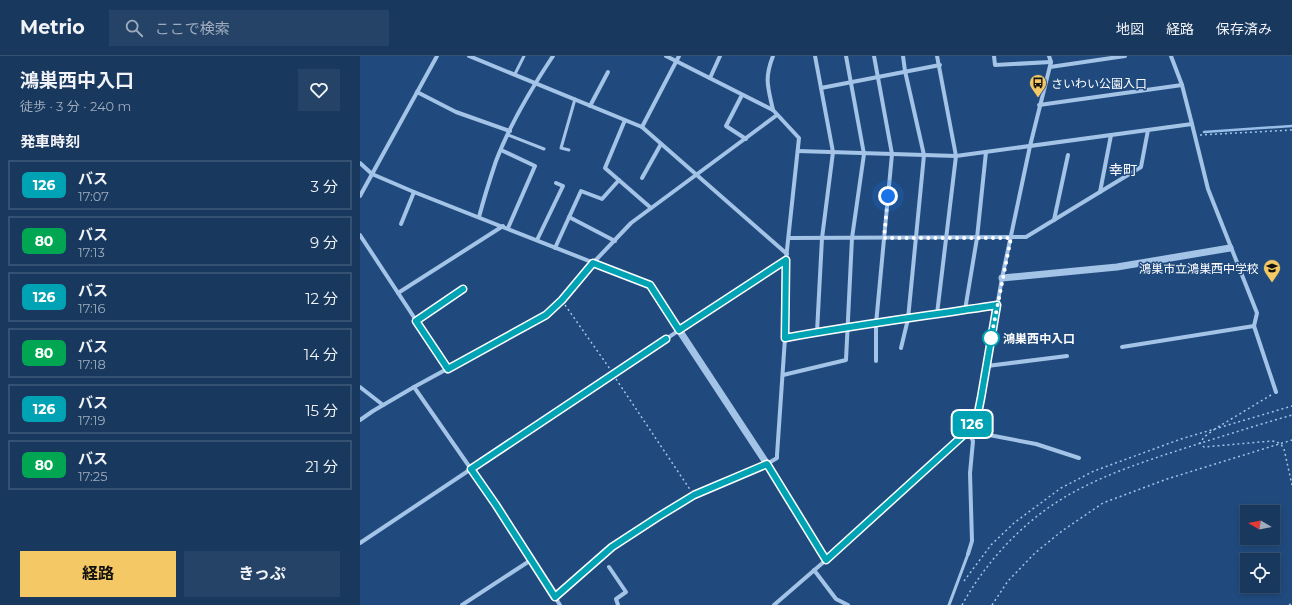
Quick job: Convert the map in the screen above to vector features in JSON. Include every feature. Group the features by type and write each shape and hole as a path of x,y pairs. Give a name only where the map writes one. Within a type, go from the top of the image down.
{"street":[{"path":"360,196 437,56"},
{"path":"469,56 642,127 787,254"},
{"path":"478,217 501,150 535,83 553,56"},
{"path":"555,597 612,547 652,521 694,495 767,464 776,458 777,455 785,338 786,260 799,138 773,110 666,56"},
{"path":"642,127 679,56"},
{"path":"710,78 720,56"},
{"path":"773,56 768,70 767,80 773,110"},
{"path":"815,56 832,152 822,238 817,332"},
{"path":"783,375 846,360 852,238 864,154 846,56"},
{"path":"874,56 892,154 876,324 876,361"},
{"path":"901,348 908,319 924,155 903,56"},
{"path":"937,56 940,65 956,156 937,314"},
{"path":"994,56 995,65 1051,62"},
{"path":"774,605 826,560 968,431 978,413 1002,278 1030,146 1051,62 1049,56"},
{"path":"1050,67 1126,56"},
{"path":"1171,56 1182,85 1208,189 1230,248 1257,313 1254,326 1276,392"},
{"path":"821,88 940,65"},
{"path":"590,106 608,72"},
{"path":"1040,105 1182,85"},
{"path":"417,92 456,112 509,133"},
{"path":"742,95 726,126 746,139"},
{"path":"360,420 414,387 546,315 562,300 593,263 631,223 777,115"},
{"path":"625,120 606,168 651,208"},
{"path":"798,151 956,156 1192,124"},
{"path":"789,238 1026,237 1141,167 1148,130"},
{"path":"1100,192 1111,135"},
{"path":"642,178 661,144"},
{"path":"501,150 535,166 508,228"},
{"path":"965,310 977,238 986,152"},
{"path":"1054,220 1068,155"},
{"path":"360,163 372,174 414,192 650,285 767,464 826,560"},
{"path":"555,248 581,191 602,199 619,180"},
{"path":"537,240 562,186 556,183"},
{"path":"401,224 414,192"},
{"path":"569,217 615,241"},
{"path":"398,293 503,226"},
{"path":"360,235 448,369"},
{"path":"1002,278 1117,266 1230,248"},
{"path":"360,543 786,260"},
{"path":"785,338 848,326 876,324 997,305"},
{"path":"1122,347 1254,326"},
{"path":"987,366 1067,356"},
{"path":"360,387 383,405"},
{"path":"414,387 496,505 560,605"},
{"path":"968,431 1036,444 1079,458"},
{"path":"968,431 973,441 970,473 972,541 968,554"},
{"path":"462,605 531,560"},
{"path":"610,567 626,592 616,599 618,605"},
{"path":"814,570 836,599 848,605"}],"lane":[{"path":"515,74 524,56"},
{"path":"569,150 561,148 575,99"},
{"path":"509,133 544,149"},
{"path":"416,321 463,289"},
{"path":"949,605 967,561 968,554"}],"path":[{"path":"1195,135 1292,130"},
{"path":"562,300 694,495"},
{"path":"1200,443 1204,437 1217,428 1276,392"},
{"path":"961,585 991,545 1014,523 1061,488 1094,471 1181,439 1292,406"},
{"path":"962,605 977,581 997,554 1020,530 1049,508 1092,483 1117,472 1200,443 1292,415"},
{"path":"992,605 1008,581 1035,553 1062,531 1103,503 1167,479 1292,440"},
{"path":"1200,443 1204,447 1272,441 1280,444 1284,449 1292,484"}],"waterway":[{"path":"1204,132 1292,126"}],"bus line":[{"name":"126","path":"463,289 416,321 448,369 546,315 562,300 593,263 650,285 679,330 786,260 785,338 848,326 876,324 997,305 978,413 968,431 826,560 767,464 694,495 658,517 612,547 555,597 471,469 666,339"}],"place":[{"name":"さいわい公園入口","path":"1038,98"},
{"name":"鴻巣市立鴻巣西中学校","path":"1272,283"},
{"name":"鴻巣西中入口","path":"991,338"}],"district":[{"name":"幸町","path":"1123,170"}],"route":[{"path":"888,196 884,238 1011,238 991,338"}]}
